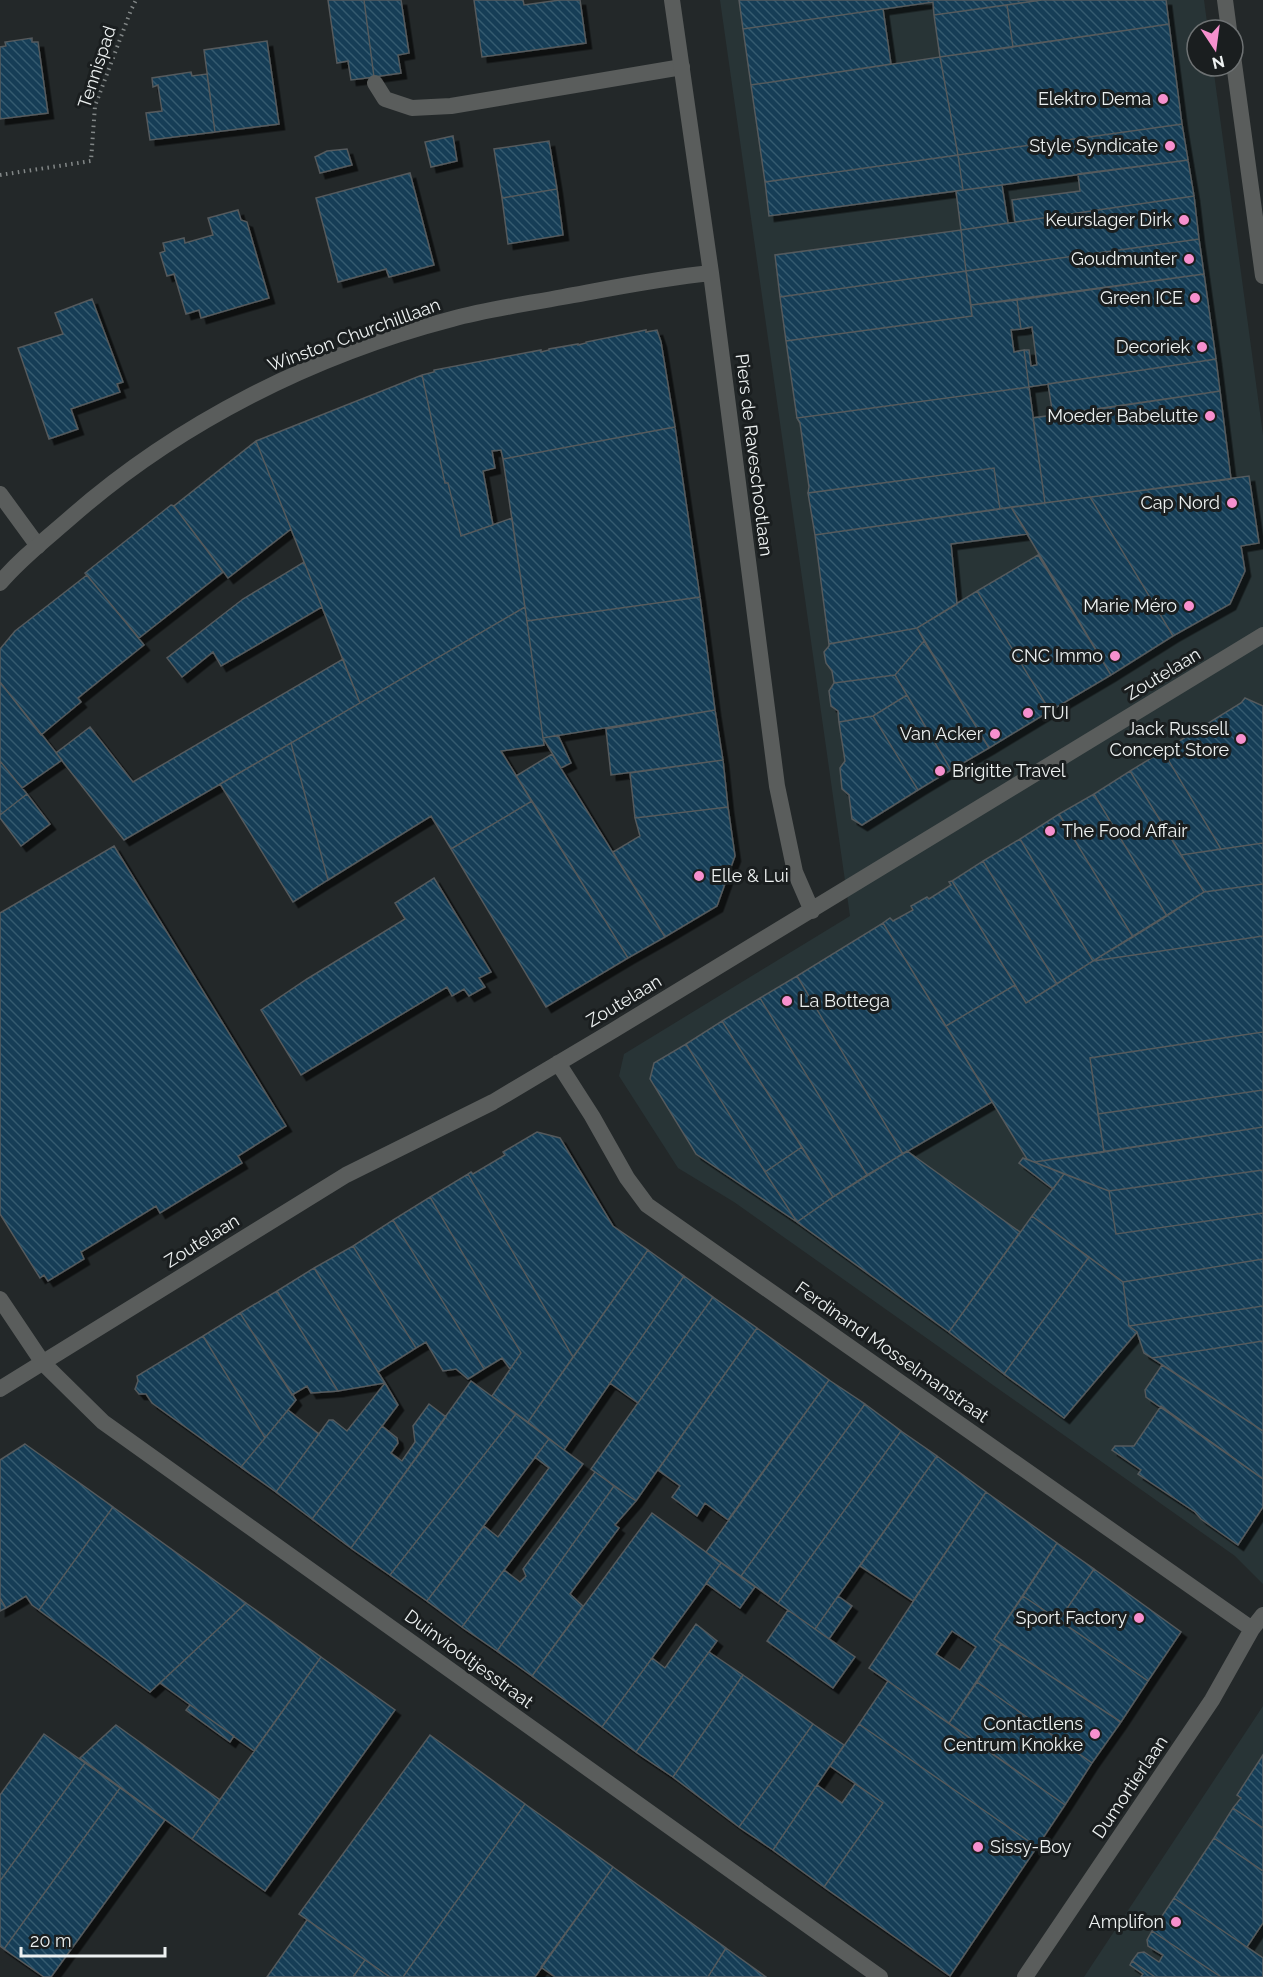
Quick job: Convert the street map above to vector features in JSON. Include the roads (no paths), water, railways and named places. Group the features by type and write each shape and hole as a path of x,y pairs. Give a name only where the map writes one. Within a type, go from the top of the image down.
{"street":[{"name":"Piers de Raveschootlaan","path":"672,0 711,273 777,786 795,872 812,911"},
{"path":"1225,0 1227,18"},
{"path":"375,83 385,99 412,108 451,105 682,67"},
{"path":"1236,78 1263,276"},
{"name":"Winston Churchilllaan","path":"0,583 38,546 97,495 173,440 229,406 302,371 403,333 454,318 668,277 711,273"},
{"path":"0,494 38,546"},
{"name":"Zoutelaan","path":"0,1389 346,1175 492,1102 812,911 1263,635"},
{"name":"Ferdinand Mosselmanstraat","path":"558,1063 592,1116 627,1178 647,1205 1258,1622"},
{"name":"Duinviooltjesstraat","path":"0,1299 43,1363 104,1422 880,1977"},
{"name":"Dumortierlaan","path":"1025,1977 1212,1700 1258,1622"}],"place":[{"name":"Elektro Dema","path":"1163,99"},
{"name":"Style Syndicate","path":"1170,146"},
{"name":"Keurslager Dirk","path":"1184,220"},
{"name":"Goudmunter","path":"1189,259"},
{"name":"Green ICE","path":"1195,298"},
{"name":"Decoriek","path":"1202,347"},
{"name":"Moeder Babelutte","path":"1210,416"},
{"name":"Cap Nord","path":"1232,503"},
{"name":"Marie Méro","path":"1189,606"},
{"name":"CNC Immo","path":"1115,656"},
{"name":"TUI","path":"1028,713"},
{"name":"Van Acker","path":"995,734"},
{"name":"Jack Russell Concept Store","path":"1241,739"},
{"name":"Brigitte Travel","path":"940,771"},
{"name":"The Food Affair","path":"1050,831"},
{"name":"Elle & Lui","path":"699,876"},
{"name":"La Bottega","path":"787,1001"},
{"name":"Sport Factory","path":"1139,1618"},
{"name":"Contactlens Centrum Knokke","path":"1095,1734"},
{"name":"Sissy-Boy","path":"978,1847"},
{"name":"Amplifon","path":"1176,1922"}]}
